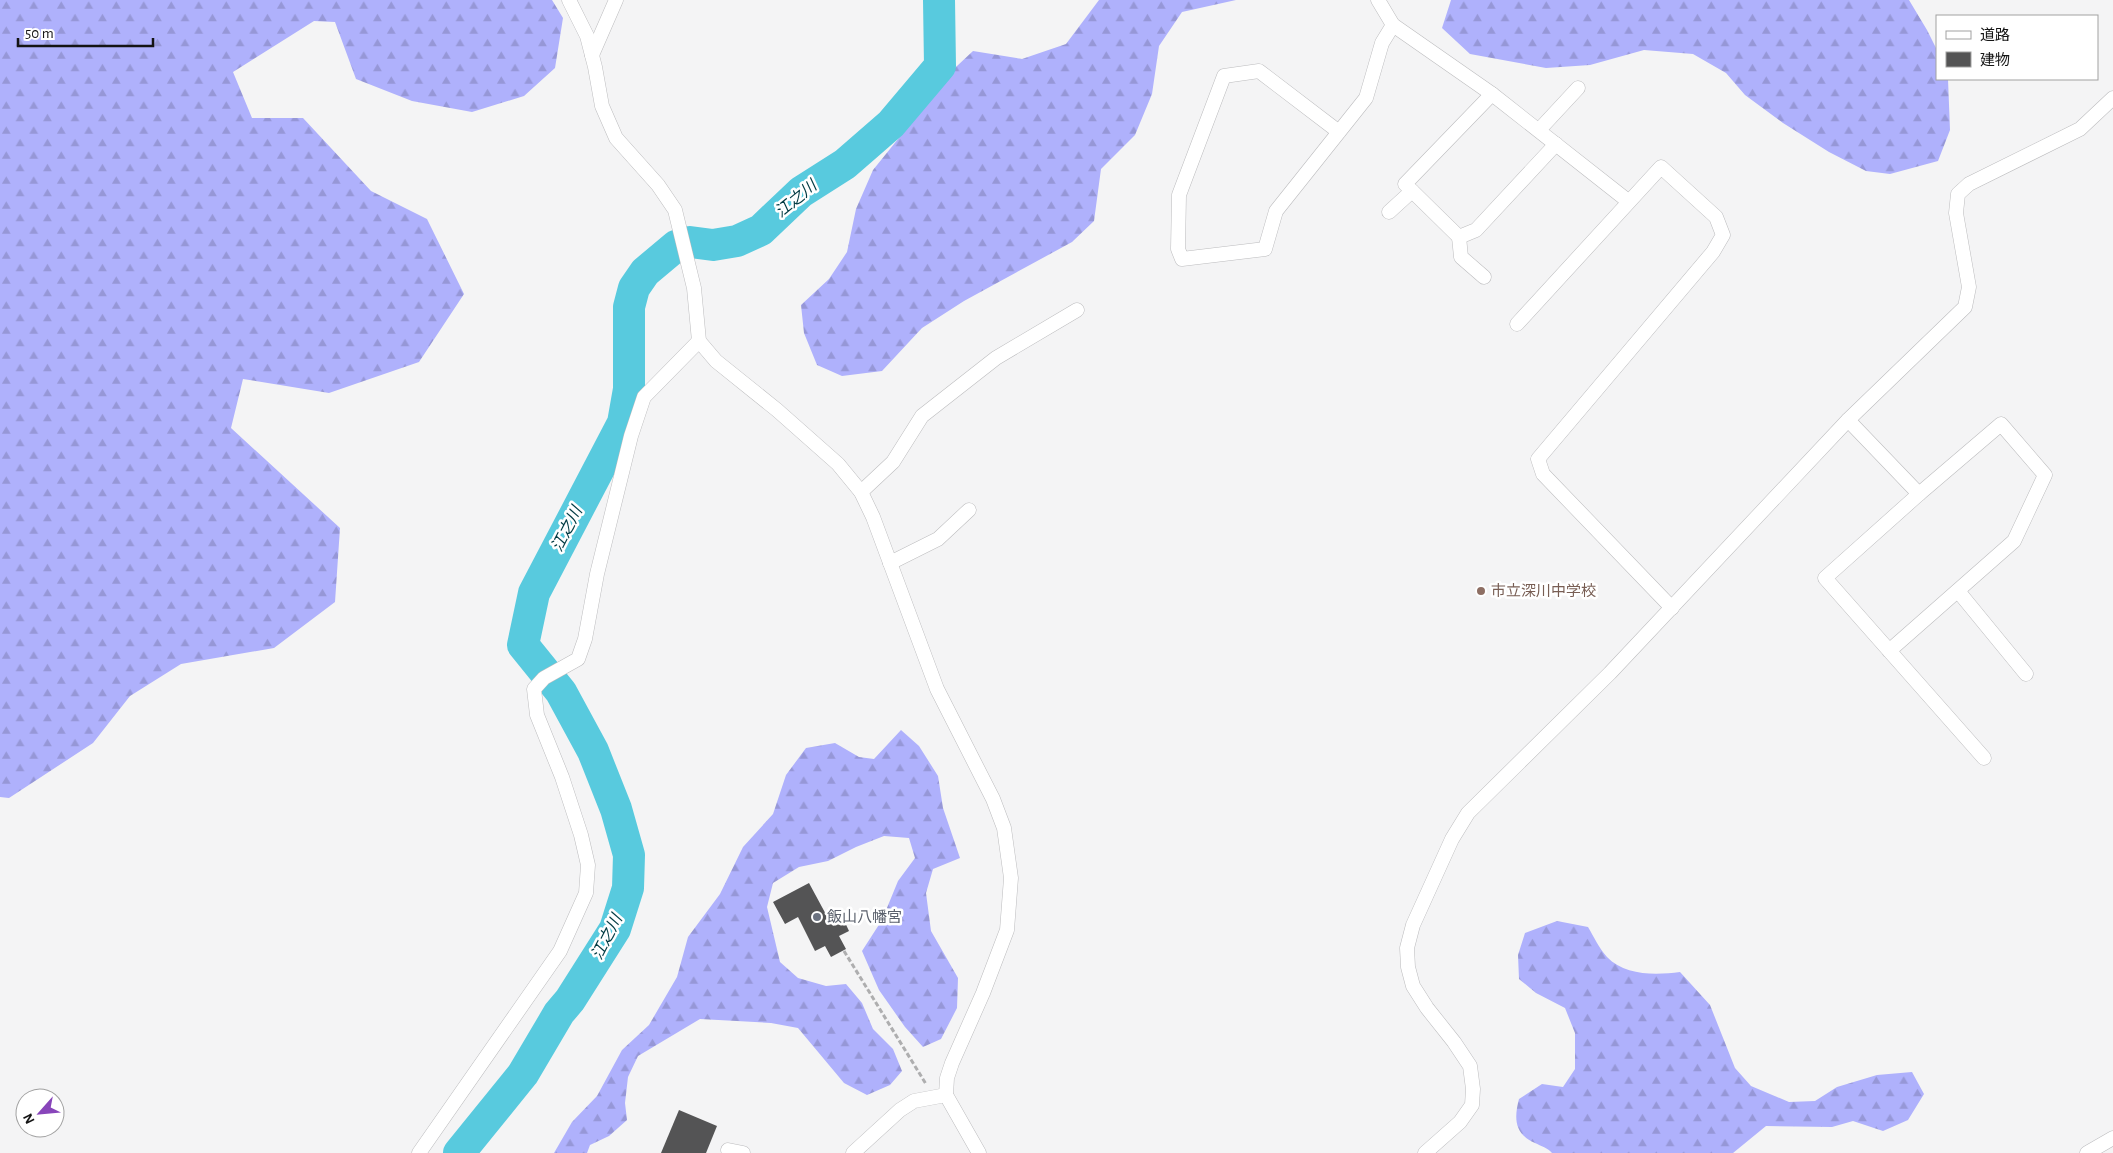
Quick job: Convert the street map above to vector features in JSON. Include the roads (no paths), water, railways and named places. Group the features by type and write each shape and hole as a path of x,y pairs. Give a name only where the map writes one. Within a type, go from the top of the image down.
{"street":[{"path":"569,0 587,36 602,106 616,138 658,185 675,210 694,288 699,340 716,362 777,410 838,464 860,492 873,517 937,689 993,799 1004,828 1011,878 1007,930 940,1096"},
{"path":"592,55 616,0"},
{"path":"1378,0 1393,25 1492,94 1628,201"},
{"path":"1339,132 1259,71 1224,76 1179,195 1178,249 1182,259 1265,249 1276,211 1339,132 1366,98 1382,43 1393,25"},
{"path":"1539,130 1578,88"},
{"path":"1484,277 1462,257 1459,237 1405,184 1492,94"},
{"path":"1425,1153 1460,1122 1472,1106 1473,1089 1470,1066 1413,986 1408,967 1407,948 1413,926 1452,839 1468,813 1610,673 1848,420 1965,307 1969,287 1956,213 1958,194 1969,184 2080,130 2113,98"},
{"path":"1459,237 1476,230 1556,144"},
{"path":"1517,324 1661,167 1716,217 1722,236 1713,252 1538,459 1543,474 1672,608"},
{"path":"1389,212 1412,191"},
{"path":"860,492 894,462 922,416 996,358 1077,310"},
{"path":"418,1153 560,951 586,893 588,865 581,836 562,777 537,715 534,689 544,678 578,659 585,639 597,574 631,436 644,397 699,340"},
{"path":"1848,420 1919,494"},
{"path":"1889,651 2014,541 2045,475 2001,424 1825,578 1889,651 1984,758"},
{"path":"890,563 938,539 969,510"},
{"path":"1958,591 2026,674"},
{"path":"853,1153 900,1110 914,1101 940,1096"},
{"path":"940,1096 978,1153"},
{"path":"2087,1153 2113,1138"},
{"path":"728,1150 743,1153"}],"waterway":[{"name":"江之川","path":"459,1153 523,1074 559,1013 570,1000 615,929 628,888 629,855 616,809 593,751 561,692 523,645 534,593 623,423 629,389 629,307 634,288 645,272 676,246 690,242 713,245 737,241 761,230 801,192 845,164 891,124 940,66 939,0"}],"place":[{"name":"市立深川中学校","path":"1481,591"},
{"name":"飯山八幡宮","path":"817,917"}]}
